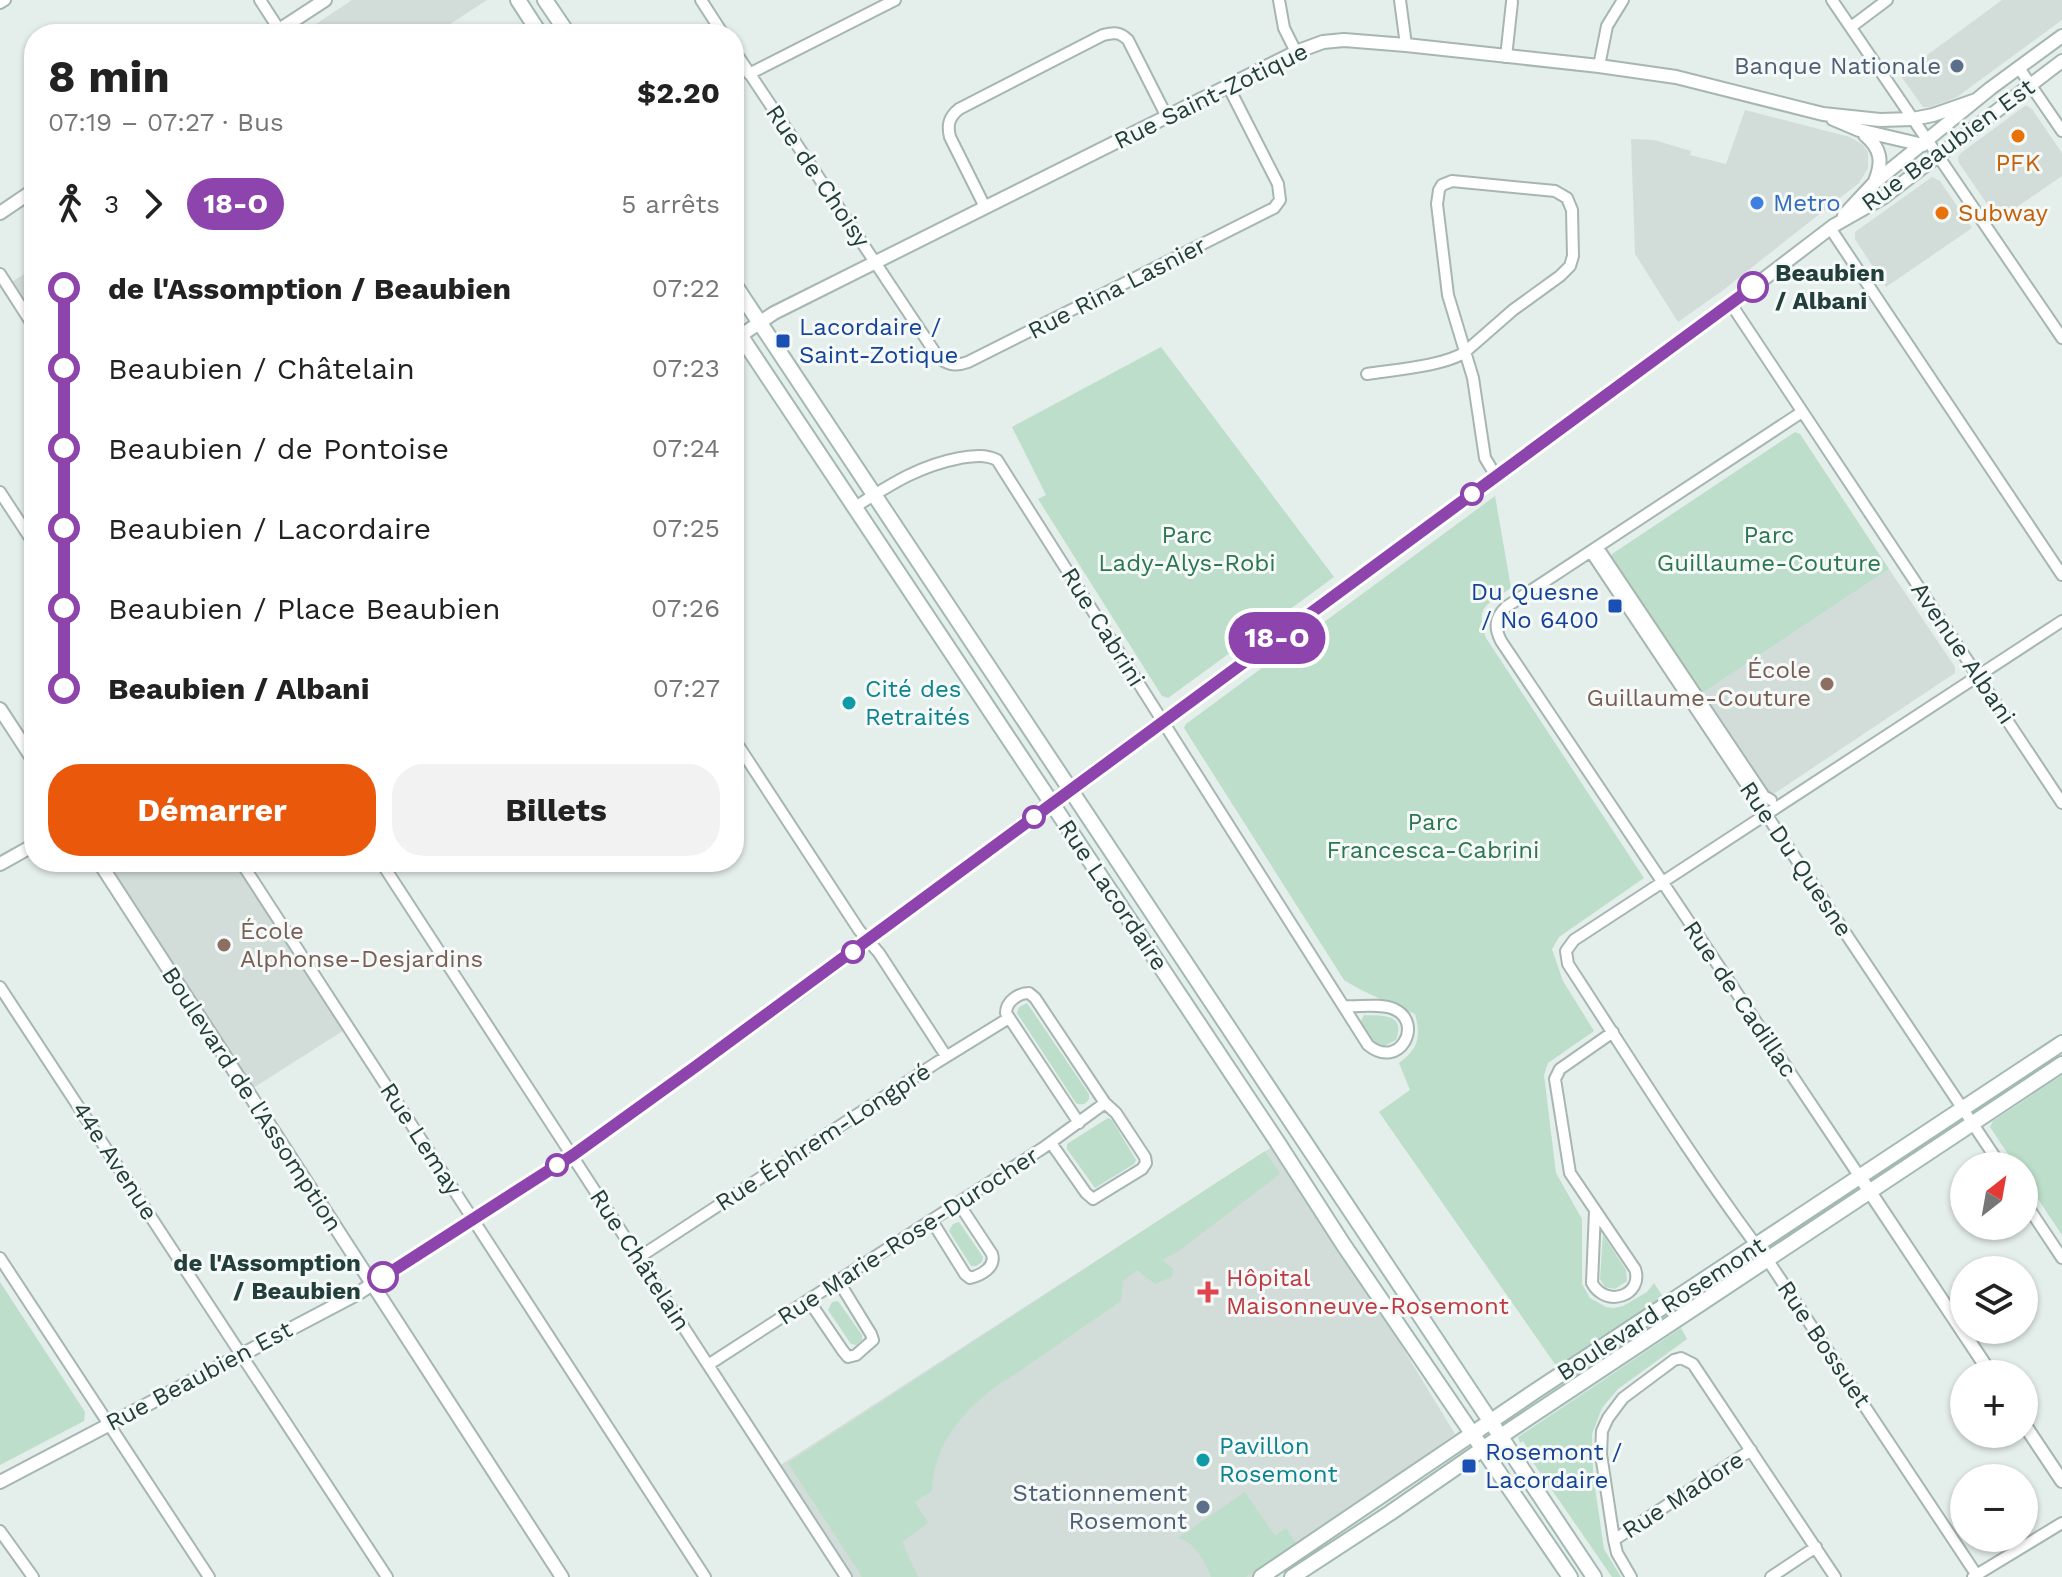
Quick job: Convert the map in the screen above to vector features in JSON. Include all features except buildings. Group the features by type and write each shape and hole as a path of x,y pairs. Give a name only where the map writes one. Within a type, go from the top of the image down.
{"main road":[{"path":"518,0 534,24"},
{"path":"545,0 558,24"},
{"name":"Rue Lacordaire","path":"744,299 1594,1577"},
{"name":"Rue Lacordaire","path":"744,346 855,507 1343,1244 1570,1577"},
{"name":"Boulevard Rosemont","path":"1261,1577 2062,1043"},
{"name":"Boulevard Rosemont","path":"1292,1577 2062,1064"},
{"path":"1343,1244 1363,1230"}],"street":[{"path":"0,3 5,0"},
{"path":"260,0 274,24"},
{"path":"292,24 325,0"},
{"path":"701,0 717,24"},
{"path":"749,74 895,0"},
{"path":"1279,0 1284,28 1296,52"},
{"path":"1400,0 1406,45"},
{"path":"1599,66 1607,26 1623,0"},
{"path":"1832,0 2062,338"},
{"path":"1851,27 1887,0"},
{"path":"1506,57 1512,1"},
{"path":"985,207 950,137 948,125 952,115 1103,35 1114,33 1128,40 1167,117"},
{"name":"Rue Beaubien Est","path":"0,1482 372,1284 573,1155 1832,227 1884,197 1976,100 2062,36"},
{"name":"Rue Saint-Zotique","path":"744,330 1296,52 1333,41 1406,45 1599,66 1676,77 1823,114 1880,120 1913,119"},
{"name":"Rue Beaubien Est","path":"1832,227 1874,183 2030,85 2062,61"},
{"name":"Rue de Choisy","path":"744,66 875,262"},
{"path":"2019,68 2062,131"},
{"name":"Rue Rina Lasnier","path":"875,262 940,359 956,366 982,356 1274,208 1280,200 1278,184 1228,86"},
{"name":"Rue Beaubien Est","path":"1913,119 1976,100"},
{"name":"Rue Saint-Zotique","path":"1823,114 1859,130 1932,147"},
{"path":"1859,130 1875,144 1880,156 1874,183"},
{"path":"1367,374 1452,359 1465,352 1513,310 1560,276 1570,266 1573,256 1572,210 1564,195 1555,191 1458,181 1442,185 1437,204 1448,295 1465,352 1473,378 1485,458 1496,476"},
{"path":"0,213 24,197"},
{"path":"1832,227 2062,575"},
{"path":"0,274 24,311"},
{"name":"Avenue Albani","path":"1731,304 2062,803"},
{"path":"1771,800 1764,796 1594,550 1802,412"},
{"name":"Rue Cabrini","path":"855,507 910,473 940,462 982,456 997,460 1368,1045 1381,1053 1389,1053 1400,1048 1407,1039 1407,1023 1398,1010 1344,1006"},
{"path":"0,492 24,529"},
{"name":"Rue de Cadillac","path":"1594,550 1499,613 1495,622 1501,641 1982,1360"},
{"name":"Rue Du Quesne","path":"1594,550 1992,1152"},
{"path":"1662,882 2062,621"},
{"path":"0,709 24,746"},
{"path":"744,754 946,1056"},
{"path":"0,864 24,851"},
{"name":"Boulevard de l'Assomption","path":"105,872 562,1577"},
{"name":"Rue Lemay","path":"247,872 705,1577"},
{"name":"Rue Châtelain","path":"388,872 846,1577"},
{"name":"Rue Bossuet","path":"1662,882 1574,940 1566,951 1568,964 1976,1576"},
{"name":"44e Avenue","path":"0,987 387,1577"},
{"path":"1051,1143 1093,1199 1142,1169 1146,1163 1116,1113 1105,1103 1035,998 1023,993 1008,1003 1006,1013 1079,1123"},
{"name":"Rue Éphrem-Longpré","path":"638,1258 1009,1018"},
{"path":"1595,1211 1592,1283 1600,1293 1614,1298 1632,1289 1637,1274 1568,1168 1555,1079 1560,1069 1613,1032"},
{"name":"Rue Marie-Rose-Durocher","path":"708,1365 959,1204 1105,1103"},
{"path":"932,1221 965,1274 970,1278 976,1276 994,1261 959,1204"},
{"path":"2038,1222 2062,1258"},
{"path":"0,1258 209,1577"},
{"path":"809,1301 848,1357 856,1355 873,1340 839,1282"},
{"path":"1631,1577 1622,1564 1614,1540 1601,1454 1602,1431 1623,1398 1674,1360 1685,1358 1693,1364 1835,1577"},
{"path":"2038,1445 2062,1481"},
{"name":"Rue Madore","path":"1614,1540 1751,1450"},
{"path":"1976,1576 2062,1523"},
{"path":"0,1531 33,1577"},
{"path":"1771,1577 1816,1547"}],"shaded area":[{"path":"352,0 487,0 450,24 316,24"},
{"path":"2002,0 2062,0 2062,20 1957,97 1923,107 1900,75"},
{"path":"2026,105 2062,153 2062,176 1998,220 1958,157"},
{"path":"1745,110 1850,137 1868,152 1868,168 1859,183 1678,322 1635,254 1631,139 1654,140 1691,151 1690,155 1726,164"},
{"path":"1932,177 1940,181 1972,228 1886,287 1855,239 1855,232"},
{"path":"24,274 24,311 7,285"},
{"name":"École Guillaume-Couture","path":"1889,569 1955,667 1955,673 1775,793 1769,793 1701,694"},
{"name":"École Alphonse-Desjardins","path":"105,872 248,872 349,1027 247,1092"},
{"name":"Hôpital Maisonneuve-Rosemont","path":"1278,1143 1455,1434 1254,1577 846,1577 776,1468"}],"green space":[{"name":"Parc Lady-Alys-Robi","path":"1161,347 1334,577 1168,698 1162,696 1038,499 1046,495 1012,427"},
{"name":"Parc Guillaume-Couture","path":"1795,432 1800,434 1889,569 1701,694 1612,559 1612,554"},
{"name":"Parc Francesca-Cabrini","path":"1495,496 1511,588 1495,598 1482,613 1486,638 1644,878 1559,937 1552,949 1563,981 1594,1031 1548,1063 1544,1075 1556,1173 1582,1219 1582,1284 1590,1298 1606,1307 1623,1306 1647,1292 1654,1283 1663,1297 1557,1367 1379,1112 1410,1090 1399,1063 1411,1053 1417,1042 1415,1014 1344,980 1184,728"},
{"path":"1027,1003 1089,1094 1085,1103 1076,1103 1017,1013 1019,1007"},
{"path":"1364,1015 1395,1020 1398,1025 1396,1040 1384,1046 1375,1043 1361,1021"},
{"path":"2062,1075 2062,1235 2038,1199 2038,1152 2007,1152 1990,1127 1993,1121"},
{"path":"1108,1118 1136,1160 1095,1188 1067,1149 1067,1144"},
{"path":"1265,1151 1280,1174 1176,1253 1162,1260 1173,1269 1172,1277 1155,1284 1137,1270 1123,1281 1121,1301 1003,1381 964,1415 939,1456 932,1491 915,1502 928,1523 902,1542 918,1577 862,1577 788,1463"},
{"path":"959,1222 983,1257 976,1266 971,1266 949,1231 953,1224"},
{"path":"1603,1235 1626,1270 1627,1281 1615,1289 1605,1287 1600,1279"},
{"path":"0,1282 85,1412 84,1421 0,1465"},
{"path":"838,1301 862,1335 862,1340 856,1345 851,1344 828,1310 832,1302"},
{"path":"1681,1328 1687,1339 1618,1389 1602,1408 1592,1434 1593,1474 1604,1549 1621,1577 1612,1577 1518,1437"},
{"path":"1245,1492 1275,1536 1286,1528 1296,1543 1246,1577 1211,1577 1194,1548 1178,1538"}],"bus line":[{"name":"18-O","path":"383,1277 573,1155 695,1067 1753,287"}],"place":[{"name":"Banque Nationale","path":"1957,66"},
{"name":"PFK","path":"2018,136"},
{"name":"Metro","path":"1757,203"},
{"name":"Subway","path":"1942,213"},
{"name":"Beaubien / Albani","path":"1753,287"},
{"name":"Lacordaire / Saint-Zotique","path":"783,341"},
{"name":"Du Quesne / No 6400","path":"1615,606"},
{"name":"École Guillaume-Couture","path":"1827,684"},
{"name":"Cité des Retraités","path":"849,703"},
{"name":"École Alphonse-Desjardins","path":"224,945"},
{"name":"de l'Assomption / Beaubien","path":"383,1277"},
{"name":"Hôpital Maisonneuve-Rosemont","path":"1208,1292"},
{"name":"Pavillon Rosemont","path":"1203,1460"},
{"name":"Rosemont / Lacordaire","path":"1469,1466"},
{"name":"Stationnement Rosemont","path":"1203,1507"}]}
